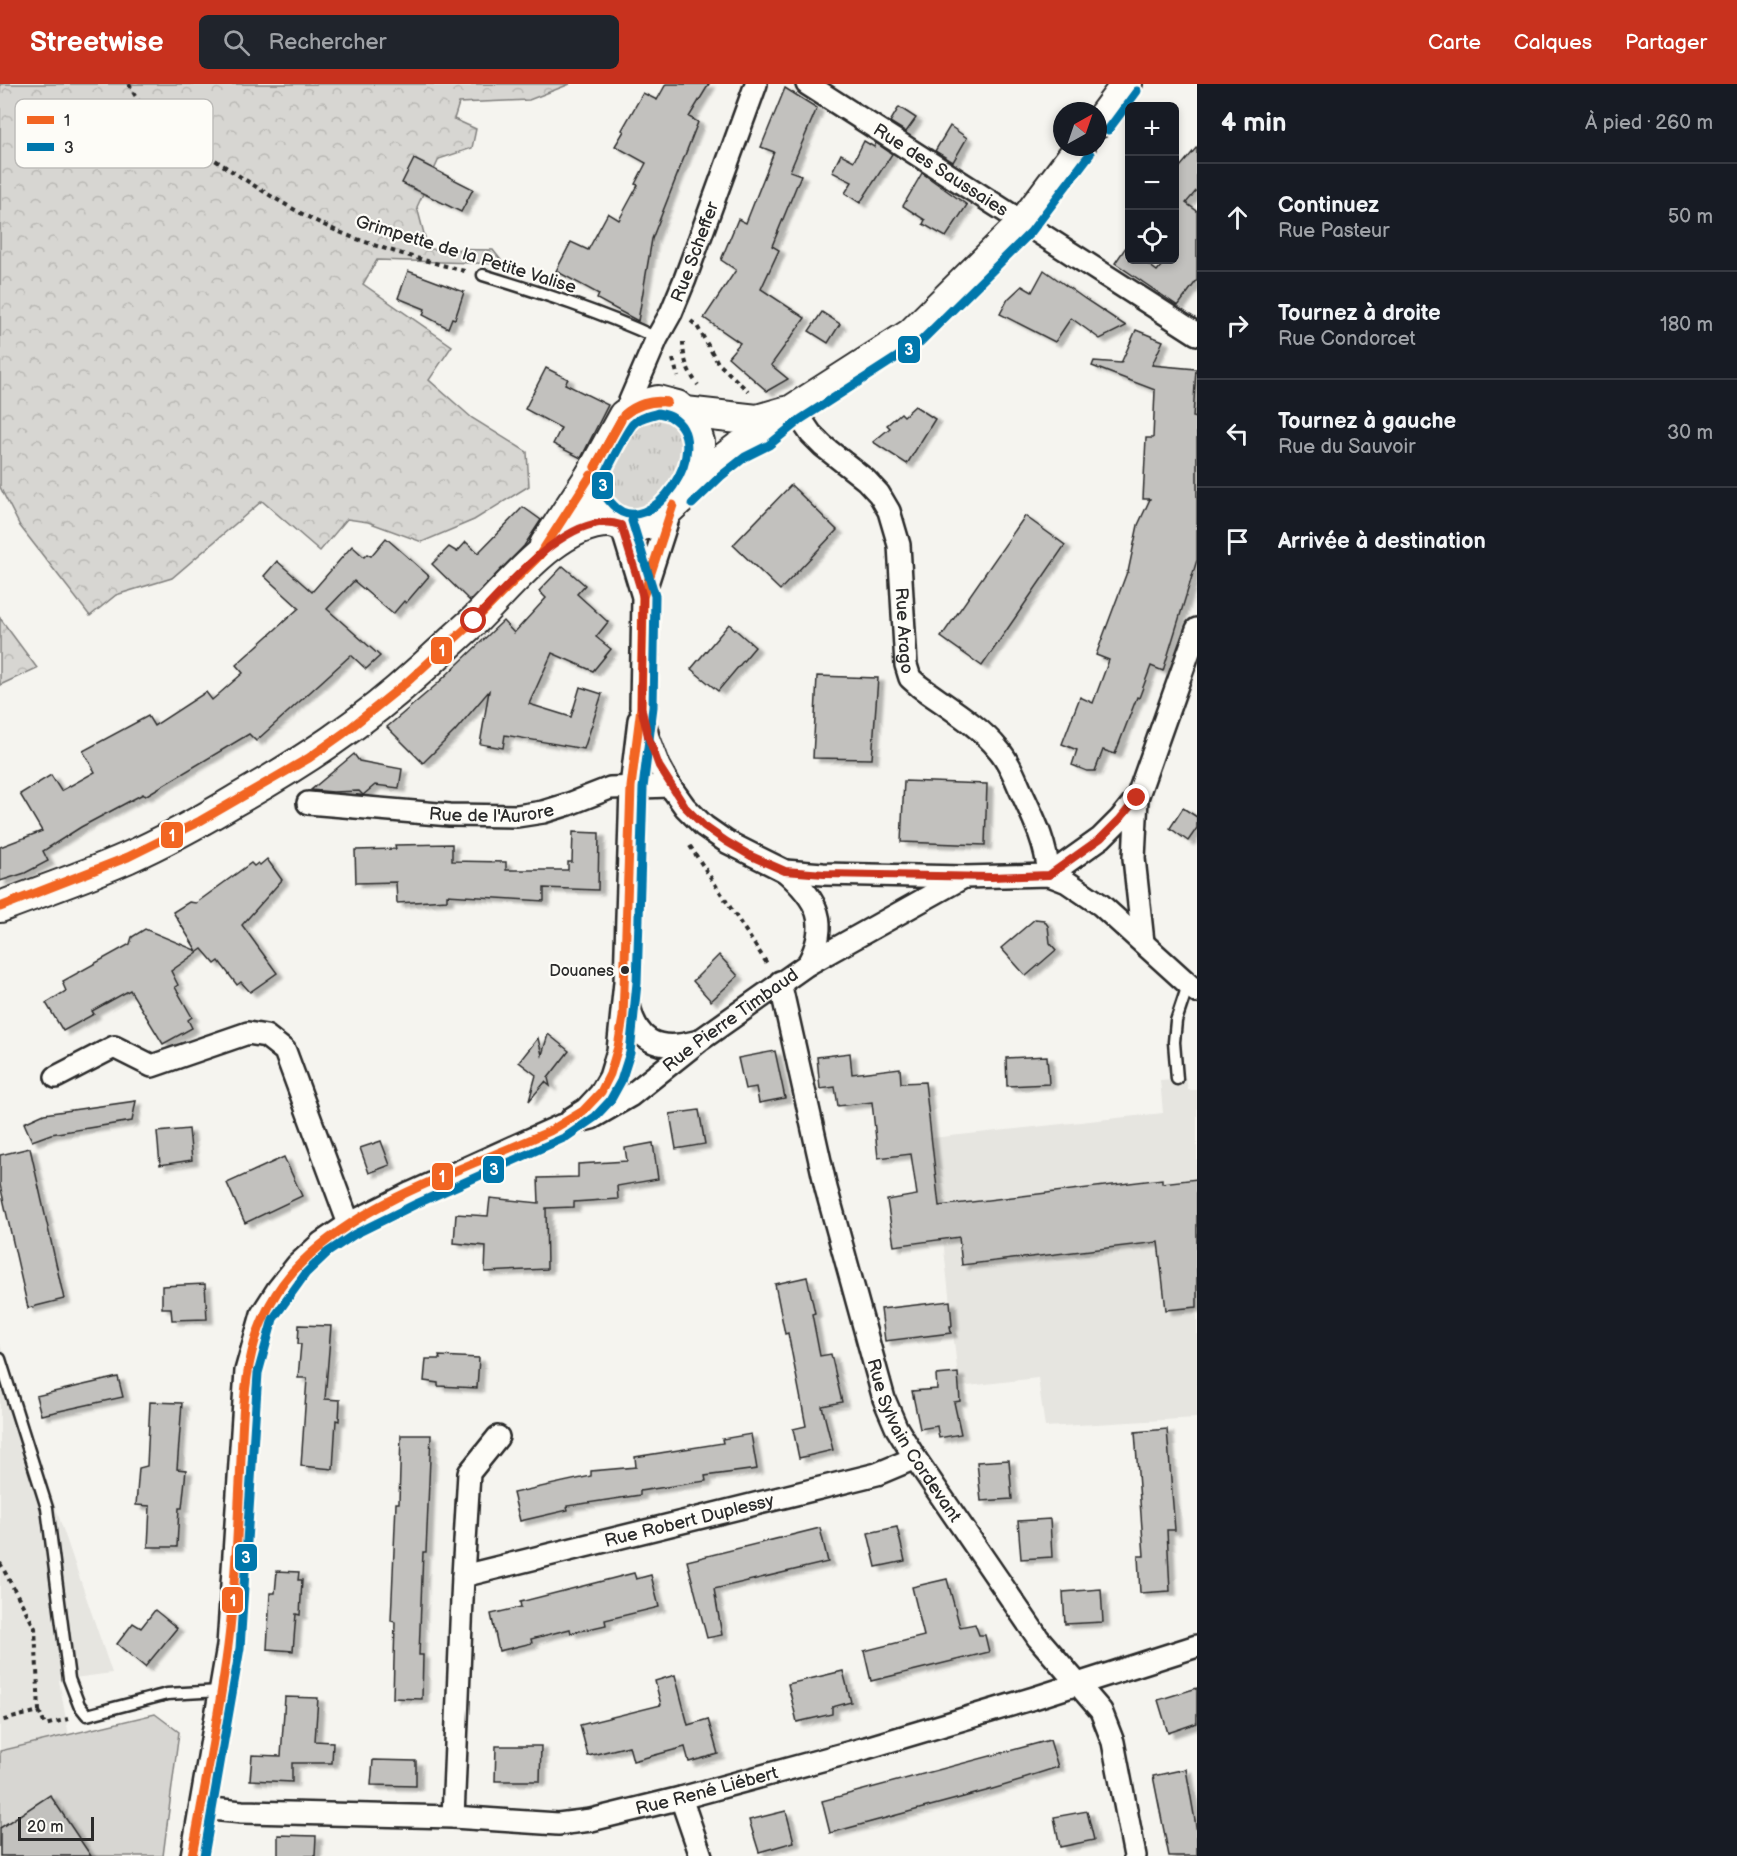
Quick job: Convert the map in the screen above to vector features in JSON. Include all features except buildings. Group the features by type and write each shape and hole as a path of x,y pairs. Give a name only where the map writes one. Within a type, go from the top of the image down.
{"main road":[{"path":"1107,111 1127,84"},
{"path":"0,907 128,857 200,821 309,758 406,683 474,621 539,556 572,532 594,524 643,526 655,522 713,467 739,447 762,435 794,409 911,334 1023,224 1073,156"},
{"path":"539,556 591,475 624,415 639,406 658,401 694,401 757,420 794,409"},
{"path":"678,500 700,455 694,401"},
{"path":"591,475 591,495 596,504 616,524"}],"street":[{"name":"Rue Scheffer","path":"624,415 657,338 686,279 756,84"},
{"name":"Rue des Saussaies","path":"807,84 1197,334"},
{"name":"Rue Arago","path":"794,409 823,447 866,480 879,494 889,511 899,544 906,665 910,678 998,748 1007,761 1041,834 1047,853 1049,875"},
{"path":"678,500 643,597 641,707 659,766 685,807 704,826 727,842 785,871 964,877 1049,875 1081,890 1122,922 1193,989"},
{"path":"616,524 643,597"},
{"path":"1143,942 1134,858 1137,798 1197,629"},
{"name":"Rue Pierre Timbaud","path":"192,1856 228,1646 246,1371 262,1314 297,1265 321,1243 349,1224 411,1193 560,1126 586,1109 600,1094 610,1077 618,1051 625,982 632,787 641,707"},
{"name":"Rue de l'Aurore","path":"308,803 450,815 518,816 560,807 610,788 670,786"},
{"path":"1049,875 1101,838 1137,798"},
{"name":"Rue Pierre Timbaud","path":"560,1126 592,1118 630,1096 699,1041 808,964 819,938 818,918 811,899 800,884 785,871"},
{"path":"808,964 964,877"},
{"path":"625,982 631,1015 644,1036 656,1044 667,1047 678,1047 699,1041"},
{"name":"Rue Sylvain Cordevant","path":"780,982 826,1188 884,1399 896,1427 915,1458 1038,1638 1101,1711 1113,1742 1135,1856"},
{"path":"56,1077 114,1047 152,1066 248,1033 266,1036 285,1051 349,1224"},
{"path":"453,1817 463,1576 470,1473 498,1437"},
{"name":"Rue Robert Duplessy","path":"463,1576 877,1474 915,1458"},
{"name":"Rue René Liébert","path":"201,1808 242,1812 453,1817 558,1824 591,1820 866,1748 1197,1646"},
{"path":"681,1798 701,1856"}],"lane":[{"name":"Grimpette de la Petite Valise","path":"483,275 542,293 619,321 657,338"},
{"path":"1177,1079 1174,1042 1176,1021 1193,989"},
{"path":"0,1359 47,1508 69,1679 79,1705 87,1715 166,1694 220,1691"}],"path":[{"name":"Grimpette de la Petite Valise","path":"129,84 137,99"},
{"name":"Grimpette de la Petite Valise","path":"213,158 284,204 337,231 400,254 483,275"},
{"path":"686,325 688,318 697,326 718,363 751,394 757,420"},
{"path":"683,338 685,360 690,374 694,401"},
{"path":"685,807 685,834 689,844 780,982"},
{"path":"0,1563 35,1628 39,1711 45,1725 87,1715"},
{"path":"0,1721 39,1711"}],"shaded area":[{"path":"1186,1078 1188,1090 1197,1090 1197,1418 1045,1427 1038,1378 959,1387 932,1138 1163,1113 1160,1080"},
{"path":"0,1344 112,1673 59,1680 69,1736 0,1751"}],"green space":[{"path":"0,84 570,84 529,100 459,103 454,119 476,129 472,148 439,159 417,207 428,249 493,250 504,264 377,260 363,284 452,346 429,380 472,418 527,452 529,486 474,520 422,542 368,522 347,519 320,551 262,501 172,578 116,595 90,616 20,526 0,487"},
{"path":"663,415 680,422 690,440 670,493 650,514 618,515 601,484 636,418"},
{"path":"0,618 37,668 0,685"},
{"path":"155,1714 179,1732 163,1856 0,1856 0,1751"}],"transit line":[{"name":"3","path":"1108,130 1137,91"},
{"name":"3","path":"692,504 745,457 769,445 801,419 919,343 1031,232 1088,156"},
{"name":"1","path":"624,415 644,404 655,401 667,402"},
{"name":"1","path":"624,415 644,404 667,402"},
{"name":"3","path":"658,413 671,417 683,430 687,448 683,467 673,486 660,502 644,512 628,514 613,505 606,496 603,488 604,477 633,424 641,418 658,413"},
{"name":"1","path":"595,467 621,420"},
{"name":"1","path":"595,467 621,420"},
{"name":"1","path":"0,907 128,857 200,821 309,758 344,733 406,683 474,621 539,556 591,475"},
{"name":"1","path":"192,1856 216,1725 230,1626 236,1564 245,1393 256,1337 267,1310 282,1285 302,1262 357,1220 420,1186 550,1131 583,1111 601,1092 610,1074 623,1017 631,787 641,707 643,597 673,505"},
{"name":"3","path":"204,1856 240,1648 258,1373 273,1319 306,1273 328,1252 355,1234 566,1137 595,1117 610,1101 621,1081 630,1053 637,983 643,788 653,707 655,596 632,521"}],"place":[{"name":"Douanes","path":"625,970"}],"route":[{"path":"474,621 556,542 572,532 594,524 612,522 621,525 643,597 641,707 659,766 685,807 704,826 751,856 785,871 964,877 1049,875 1101,838 1137,798"}]}
